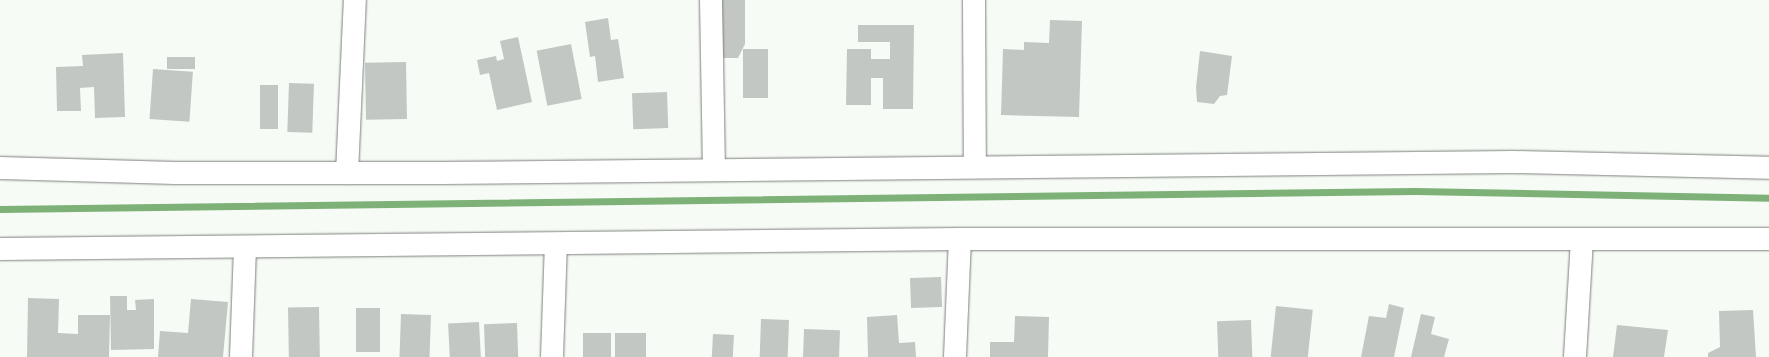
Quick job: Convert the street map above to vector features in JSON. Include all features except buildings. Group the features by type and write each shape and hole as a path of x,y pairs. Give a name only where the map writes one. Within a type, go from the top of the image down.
{"street":[{"path":"346,173 355,0"},
{"path":"711,0 714,169"},
{"path":"974,0 975,167"},
{"path":"0,168 175,173 346,173 1513,162 1769,168"},
{"path":"955,357 960,239"},
{"path":"0,249 960,239 1769,239"},
{"path":"1575,357 1582,240"},
{"path":"552,357 556,244"},
{"path":"241,357 245,247"}],"waterway":[{"path":"0,209 1415,191 1769,198"}]}
